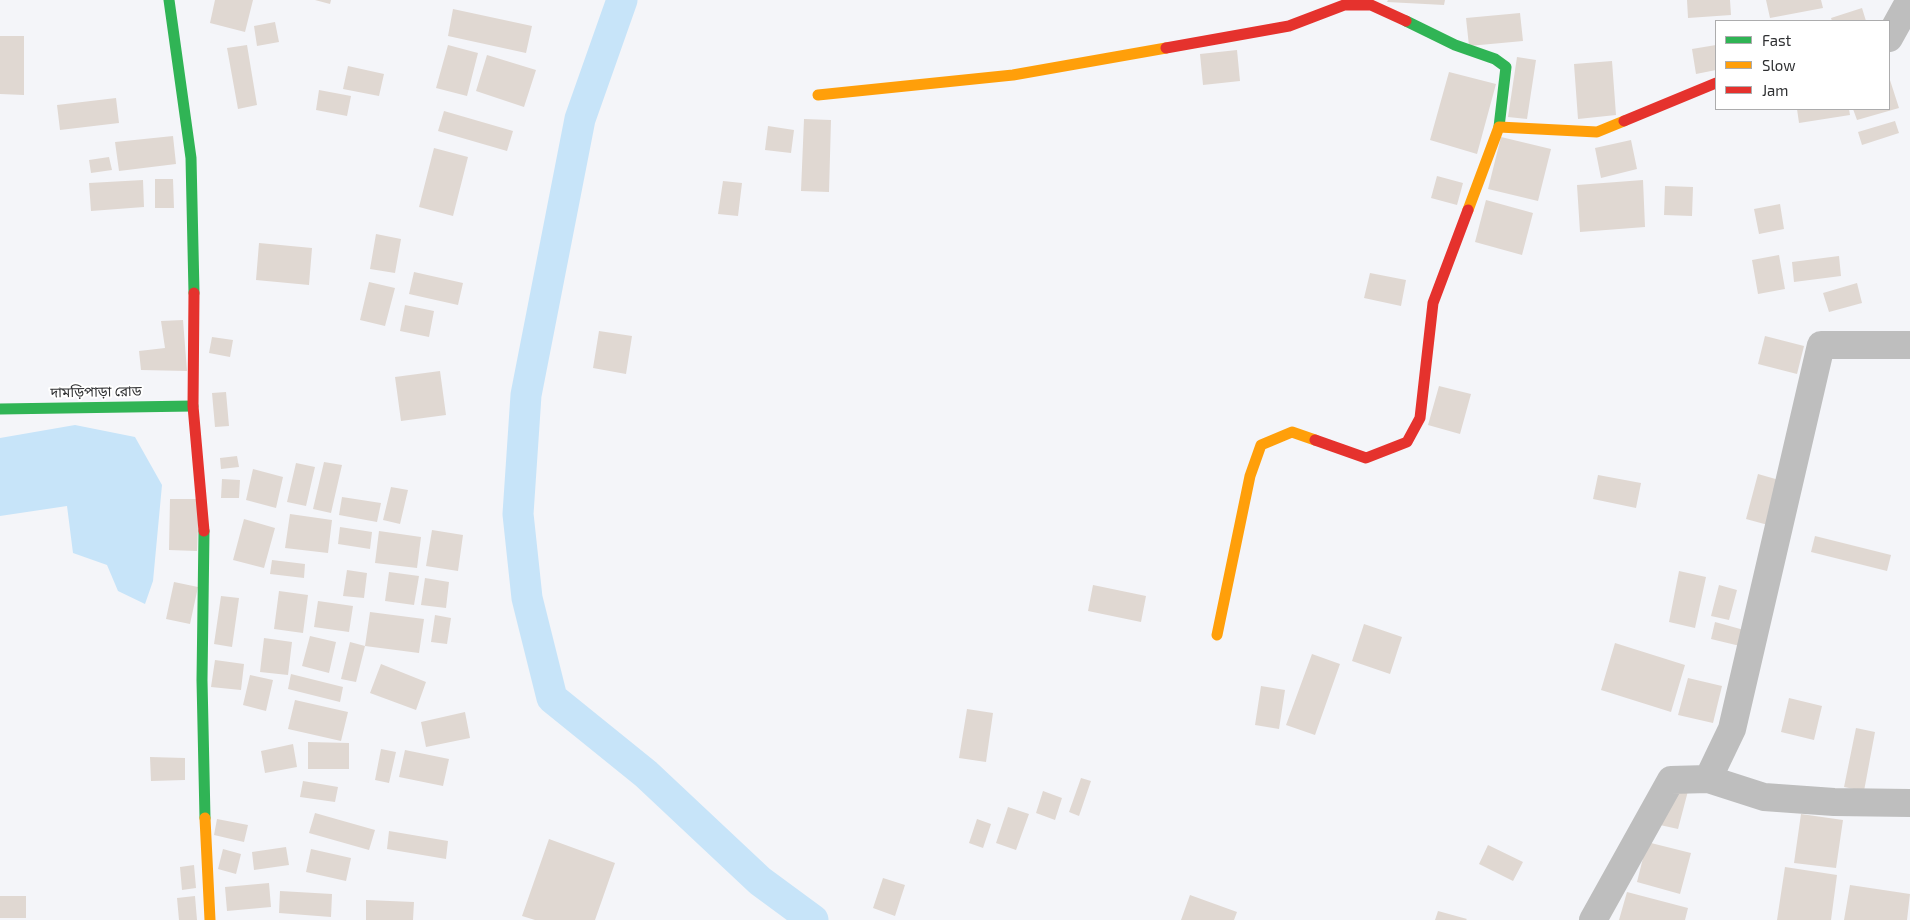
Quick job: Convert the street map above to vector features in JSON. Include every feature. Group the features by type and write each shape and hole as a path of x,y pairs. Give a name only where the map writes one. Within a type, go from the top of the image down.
{"street":[{"path":"169,0 192,158 194,269 193,406 204,532 202,680 206,848 210,920"},
{"path":"1890,36 1910,0"},
{"path":"818,95 1013,75 1289,26 1344,2 1371,5 1455,45 1495,59 1506,68 1499,127 1433,303 1420,418 1407,442 1366,458 1292,432 1261,445 1250,476 1217,635"},
{"path":"1499,127 1597,132 1715,83"},
{"path":"1708,779 1732,729 1820,345 1910,345"},
{"name":"দামড়িপাড়া রোড","path":"0,409 193,406"},
{"path":"1593,920 1671,780 1708,779 1764,797 1834,802 1910,803"}],"water":[{"path":"75,425 135,437 162,485 153,581 145,604 118,591 107,565 73,553 67,506 0,516 0,438"}],"building":[{"path":"215,0 253,0 245,32 210,23"},
{"path":"315,0 331,0 330,4"},
{"path":"1388,0 1445,0 1444,5 1387,2"},
{"path":"1687,0 1730,0 1731,15 1688,18"},
{"path":"1766,0 1821,0 1823,8 1770,18"},
{"path":"1862,8 1866,20 1832,20 1831,18"},
{"path":"453,9 532,26 526,53 448,36"},
{"path":"1520,13 1523,41 1469,46 1466,18"},
{"path":"275,22 279,42 257,46 254,26"},
{"path":"0,36 24,36 24,95 0,94"},
{"path":"247,45 257,105 238,109 227,48"},
{"path":"448,45 478,53 467,96 436,88"},
{"path":"1715,45 1715,70 1696,74 1692,49"},
{"path":"1237,50 1240,81 1203,85 1200,54"},
{"path":"487,55 536,70 524,107 476,91"},
{"path":"1517,57 1536,60 1527,119 1508,117"},
{"path":"1612,61 1616,115 1578,119 1574,64"},
{"path":"348,66 384,74 379,96 343,89"},
{"path":"1449,72 1496,84 1477,154 1430,140"},
{"path":"1890,80 1899,108 1857,120 1853,110 1890,110"},
{"path":"319,90 351,96 347,116 316,110"},
{"path":"116,98 119,123 60,130 57,105"},
{"path":"1797,110 1849,110 1850,115 1799,123"},
{"path":"444,111 513,131 507,151 438,131"},
{"path":"804,119 831,120 829,192 801,191"},
{"path":"1895,121 1899,133 1862,145 1858,132"},
{"path":"768,126 794,130 791,153 765,150"},
{"path":"173,136 176,164 119,171 115,142"},
{"path":"1501,137 1551,149 1538,201 1488,189"},
{"path":"1631,140 1637,169 1601,178 1595,148"},
{"path":"434,148 468,157 453,216 419,207"},
{"path":"109,157 112,170 91,173 89,160"},
{"path":"1437,176 1463,183 1457,205 1431,198"},
{"path":"155,179 173,179 174,208 155,208"},
{"path":"143,180 144,207 91,211 89,183"},
{"path":"1643,180 1645,227 1580,232 1577,185"},
{"path":"723,181 742,183 738,216 718,214"},
{"path":"1665,186 1693,187 1692,216 1664,215"},
{"path":"1486,200 1533,213 1522,255 1475,242"},
{"path":"1780,204 1784,229 1759,234 1754,209"},
{"path":"376,234 401,239 395,273 370,269"},
{"path":"259,243 312,248 309,285 256,280"},
{"path":"1779,255 1785,289 1758,294 1752,260"},
{"path":"1839,256 1841,276 1794,282 1792,262"},
{"path":"414,272 463,283 458,305 409,294"},
{"path":"1370,273 1406,280 1401,306 1364,298"},
{"path":"369,282 395,288 385,326 360,320"},
{"path":"1857,283 1862,303 1829,312 1823,293"},
{"path":"405,305 434,311 429,337 400,331"},
{"path":"183,320 187,371 141,370 139,351 165,348 161,321"},
{"path":"599,331 632,336 626,374 593,368"},
{"path":"1765,336 1804,346 1797,374 1758,364"},
{"path":"212,337 233,340 230,357 209,353"},
{"path":"440,371 446,415 401,421 395,377"},
{"path":"1439,386 1471,394 1460,434 1428,425"},
{"path":"226,392 229,426 215,427 212,393"},
{"path":"237,456 239,467 221,469 220,458"},
{"path":"324,462 342,465 331,513 313,509"},
{"path":"296,463 315,467 306,506 287,502"},
{"path":"253,469 283,477 276,508 246,500"},
{"path":"1758,474 1779,480 1768,525 1746,519"},
{"path":"1598,475 1641,483 1636,508 1593,499"},
{"path":"222,479 240,480 239,498 221,498"},
{"path":"391,487 408,490 400,524 383,520"},
{"path":"342,497 381,503 377,522 339,515"},
{"path":"170,499 199,499 197,551 169,550"},
{"path":"290,514 332,520 328,553 285,548"},
{"path":"244,519 275,528 264,568 233,560"},
{"path":"340,527 372,532 370,549 338,544"},
{"path":"432,530 463,535 458,571 426,566"},
{"path":"379,531 421,537 417,568 375,563"},
{"path":"1815,536 1891,555 1887,571 1811,552"},
{"path":"272,560 305,564 304,578 270,574"},
{"path":"347,570 367,573 364,598 343,596"},
{"path":"1679,571 1706,577 1695,628 1669,622"},
{"path":"389,572 419,576 414,605 385,601"},
{"path":"425,578 449,582 446,608 421,605"},
{"path":"174,582 198,587 190,624 166,619"},
{"path":"1093,585 1146,596 1141,622 1088,611"},
{"path":"1719,585 1737,590 1729,620 1711,616"},
{"path":"279,591 308,595 303,633 274,629"},
{"path":"221,596 239,598 232,647 214,644"},
{"path":"318,601 353,606 349,632 314,627"},
{"path":"370,612 424,619 419,653 365,646"},
{"path":"435,615 451,618 447,644 431,642"},
{"path":"1715,622 1744,630 1740,646 1711,639"},
{"path":"1364,624 1402,637 1390,674 1352,661"},
{"path":"310,636 336,642 329,673 302,666"},
{"path":"264,638 292,642 288,675 260,672"},
{"path":"350,642 365,646 356,682 341,679"},
{"path":"1615,643 1685,665 1671,712 1601,690"},
{"path":"1312,654 1340,664 1315,735 1286,725"},
{"path":"215,660 244,664 241,690 211,687"},
{"path":"381,664 426,682 416,710 370,693"},
{"path":"291,674 343,687 340,702 288,689"},
{"path":"250,675 273,680 266,711 243,705"},
{"path":"1688,678 1722,686 1713,723 1678,715"},
{"path":"1261,686 1285,690 1279,729 1255,725"},
{"path":"1789,698 1822,706 1814,740 1781,732"},
{"path":"295,700 348,712 341,741 288,729"},
{"path":"967,709 993,713 986,762 959,758"},
{"path":"465,712 470,738 426,747 421,722"},
{"path":"1856,728 1875,732 1864,791 1844,787"},
{"path":"308,742 349,743 349,769 308,769"},
{"path":"293,744 297,767 265,773 261,751"},
{"path":"381,749 396,752 389,783 375,780"},
{"path":"405,750 449,759 443,786 399,777"},
{"path":"150,757 185,758 185,780 151,781"},
{"path":"1081,778 1091,781 1079,816 1069,812"},
{"path":"303,781 338,787 335,802 300,797"},
{"path":"1671,786 1688,791 1678,829 1660,825"},
{"path":"1043,791 1062,798 1055,820 1036,813"},
{"path":"1008,807 1029,814 1016,850 996,843"},
{"path":"315,813 375,830 369,850 309,833"},
{"path":"1801,814 1843,820 1836,868 1794,863"},
{"path":"217,819 248,825 244,842 214,835"},
{"path":"977,819 991,824 983,848 969,843"},
{"path":"389,831 448,841 446,859 387,849"},
{"path":"549,839 615,863 595,920 535,920 522,916"},
{"path":"1647,842 1691,853 1680,894 1637,882"},
{"path":"1488,845 1523,862 1513,881 1479,864"},
{"path":"286,847 289,865 254,870 252,852"},
{"path":"223,849 241,854 236,874 218,869"},
{"path":"311,849 351,858 346,881 306,872"},
{"path":"194,865 196,888 182,890 180,867"},
{"path":"1785,867 1837,875 1831,920 1777,920"},
{"path":"883,878 905,885 895,916 873,908"},
{"path":"269,883 271,907 227,911 225,887"},
{"path":"1850,885 1910,894 1907,920 1844,920"},
{"path":"280,891 332,894 331,917 279,913"},
{"path":"1627,892 1688,908 1685,920 1619,920"},
{"path":"1190,895 1237,912 1234,920 1181,920"},
{"path":"0,896 26,896 26,918 0,918"},
{"path":"195,896 197,920 179,920 177,898"},
{"path":"366,900 414,902 413,920 366,920"},
{"path":"1438,911 1467,919 1435,920"}],"waterway":[{"path":"622,0 580,119 526,395 518,514 527,598 552,698 646,774 760,881 813,920"}],"traffic: fast":[{"path":"169,0 191,158 194,293"},
{"path":"1406,21 1455,45 1495,59 1506,67 1499,127"},
{"path":"0,409 193,406"},
{"path":"204,531 202,680 205,818"}],"traffic: slow":[{"path":"818,95 1013,75 1166,48"},
{"path":"1468,210 1499,127 1597,132 1624,121"},
{"path":"1217,635 1250,476 1261,445 1292,432 1315,440"},
{"path":"205,818 210,920"}],"traffic: jam":[{"path":"1166,48 1289,26 1344,5 1371,5 1406,21"},
{"path":"1624,121 1715,83"},
{"path":"1315,440 1366,458 1407,442 1420,418 1433,303 1468,210"},
{"path":"194,293 193,406 204,531"}]}
